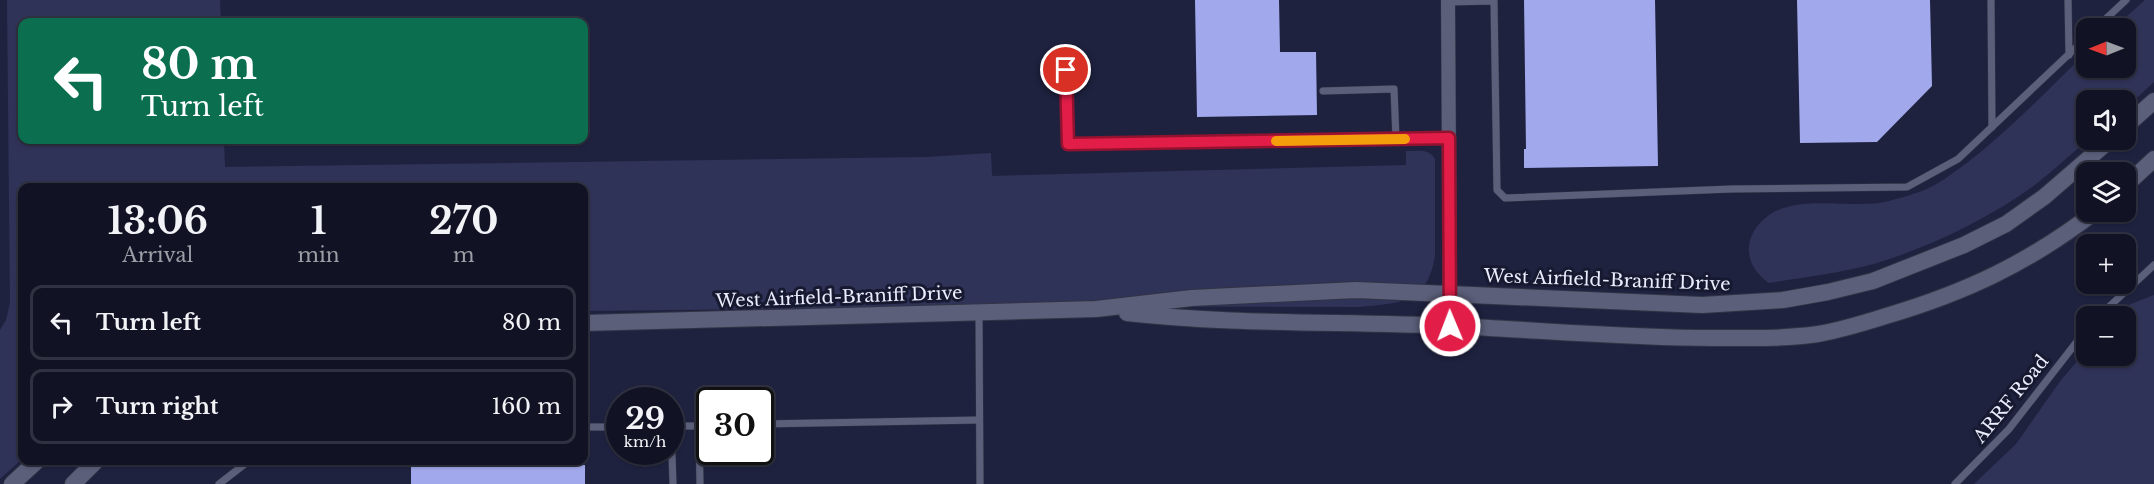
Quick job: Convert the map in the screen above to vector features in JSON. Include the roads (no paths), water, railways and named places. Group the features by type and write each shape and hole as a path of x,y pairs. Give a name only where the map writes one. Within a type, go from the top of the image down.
{"street":[{"path":"1448,1 1450,326"},
{"path":"2136,117 2154,101"},
{"name":"West Airfield-Braniff Drive","path":"588,323 1096,309 1192,298 1356,290 1702,305 1783,300 1873,281 1909,268 2006,224 2044,197 2098,150"},
{"path":"2136,176 2154,159"},
{"name":"West Airfield-Braniff Drive","path":"1096,309 1190,320 1450,326 1668,338 1779,337 1818,334 1917,307 1969,289 2016,266 2082,222"},
{"path":"12,484 33,465"},
{"path":"73,484 92,465"}],"lane":[{"path":"1448,1 1494,0 1497,190 1498,194 1505,198 1731,189 1907,187 1959,159 2076,48"},
{"path":"1991,0 1992,127"},
{"path":"2068,0 2069,55"},
{"path":"2107,18 2126,0"},
{"path":"1066,70 1068,144 1449,138"},
{"path":"1323,91 1394,89 1396,139"},
{"path":"2110,306 2154,265"},
{"path":"979,313 980,484"},
{"name":"ARRF Road","path":"1955,484 2009,429 2076,343"},
{"path":"774,424 979,420"},
{"path":"588,427 606,427"},
{"path":"219,484 244,465"},
{"path":"672,465 673,484"},
{"path":"700,465 700,484"}]}
